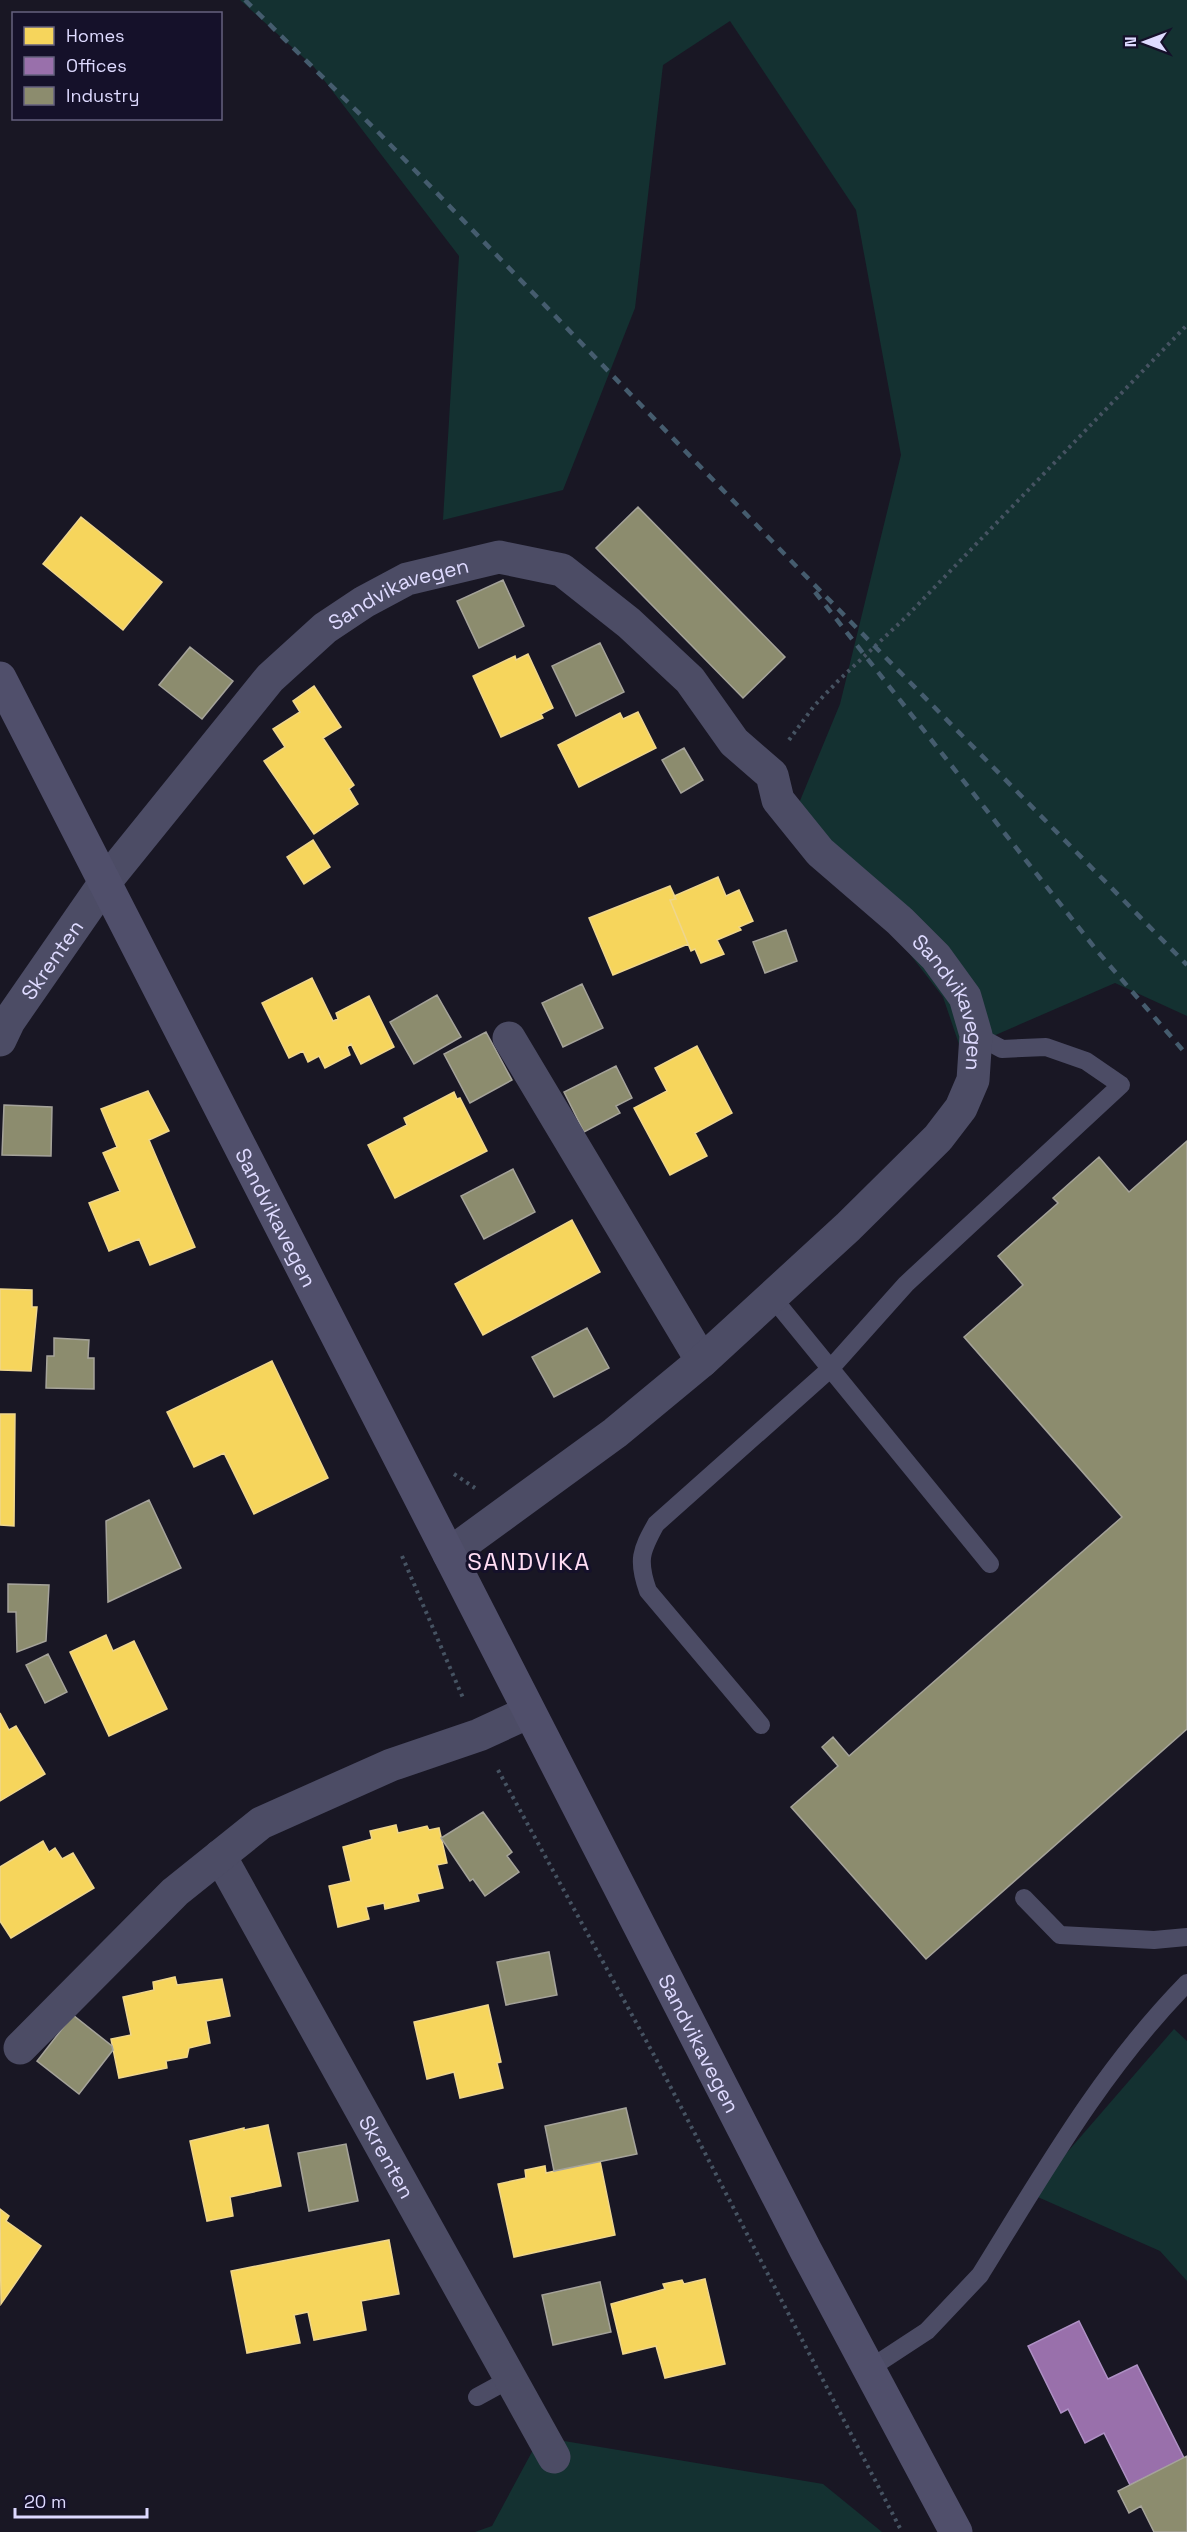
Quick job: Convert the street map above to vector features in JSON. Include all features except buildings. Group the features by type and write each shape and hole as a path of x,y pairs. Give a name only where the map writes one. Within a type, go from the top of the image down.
{"main road":[{"name":"Sandvikavegen","path":"0,678 106,881 529,1712 869,2369 956,2532"}],"street":[{"name":"Sandvikavegen","path":"106,881 270,678 324,628 364,602 407,579 499,557 562,570 621,616 690,680 734,742 772,775 778,800 820,852 900,921 936,957 965,997 976,1035 973,1080 961,1108 950,1123 848,1227 702,1361 615,1432 449,1554"},
{"name":"Skrenten","path":"0,1040 9,1021 106,881"},
{"path":"509,1038 702,1361"},
{"path":"20,2048 175,1892 261,1823 391,1765 479,1735 529,1712"},
{"name":"Skrenten","path":"220,1856 554,2457"}],"lane":[{"path":"761,1725 648,1591 641,1572 641,1551 656,1524 831,1369 906,1284 1120,1085 1086,1061 1046,1047 1002,1049 976,1035"},
{"path":"772,1297 990,1564"},
{"path":"1024,1898 1060,1935 1154,1940 1187,1937"},
{"path":"869,2369 927,2331 968,2289 1121,2056 1187,1983"},
{"path":"477,2397 510,2379"}],"path":[{"path":"772,775 779,753 814,706 906,617 1187,325"},
{"path":"414,1486 449,1471 478,1490"},
{"path":"401,1553 479,1735 655,2057 902,2532"}],"green space":[{"path":"240,0 1187,0 1187,1016 1115,983 961,1050 943,997 797,808 840,704 901,455 856,210 730,21 663,65 635,308 563,490 443,520 459,256 314,67"},
{"path":"1174,2029 1187,2041 1187,2281 1160,2251 1031,2194"},
{"path":"540,2437 823,2484 882,2532 475,2532 492,2526"}],"railway":[{"path":"245,0 379,133 795,565 1187,965"},
{"path":"815,592 1098,952 1187,1055"}],"district":[{"name":"SANDVIKA","path":"529,1561"}]}
